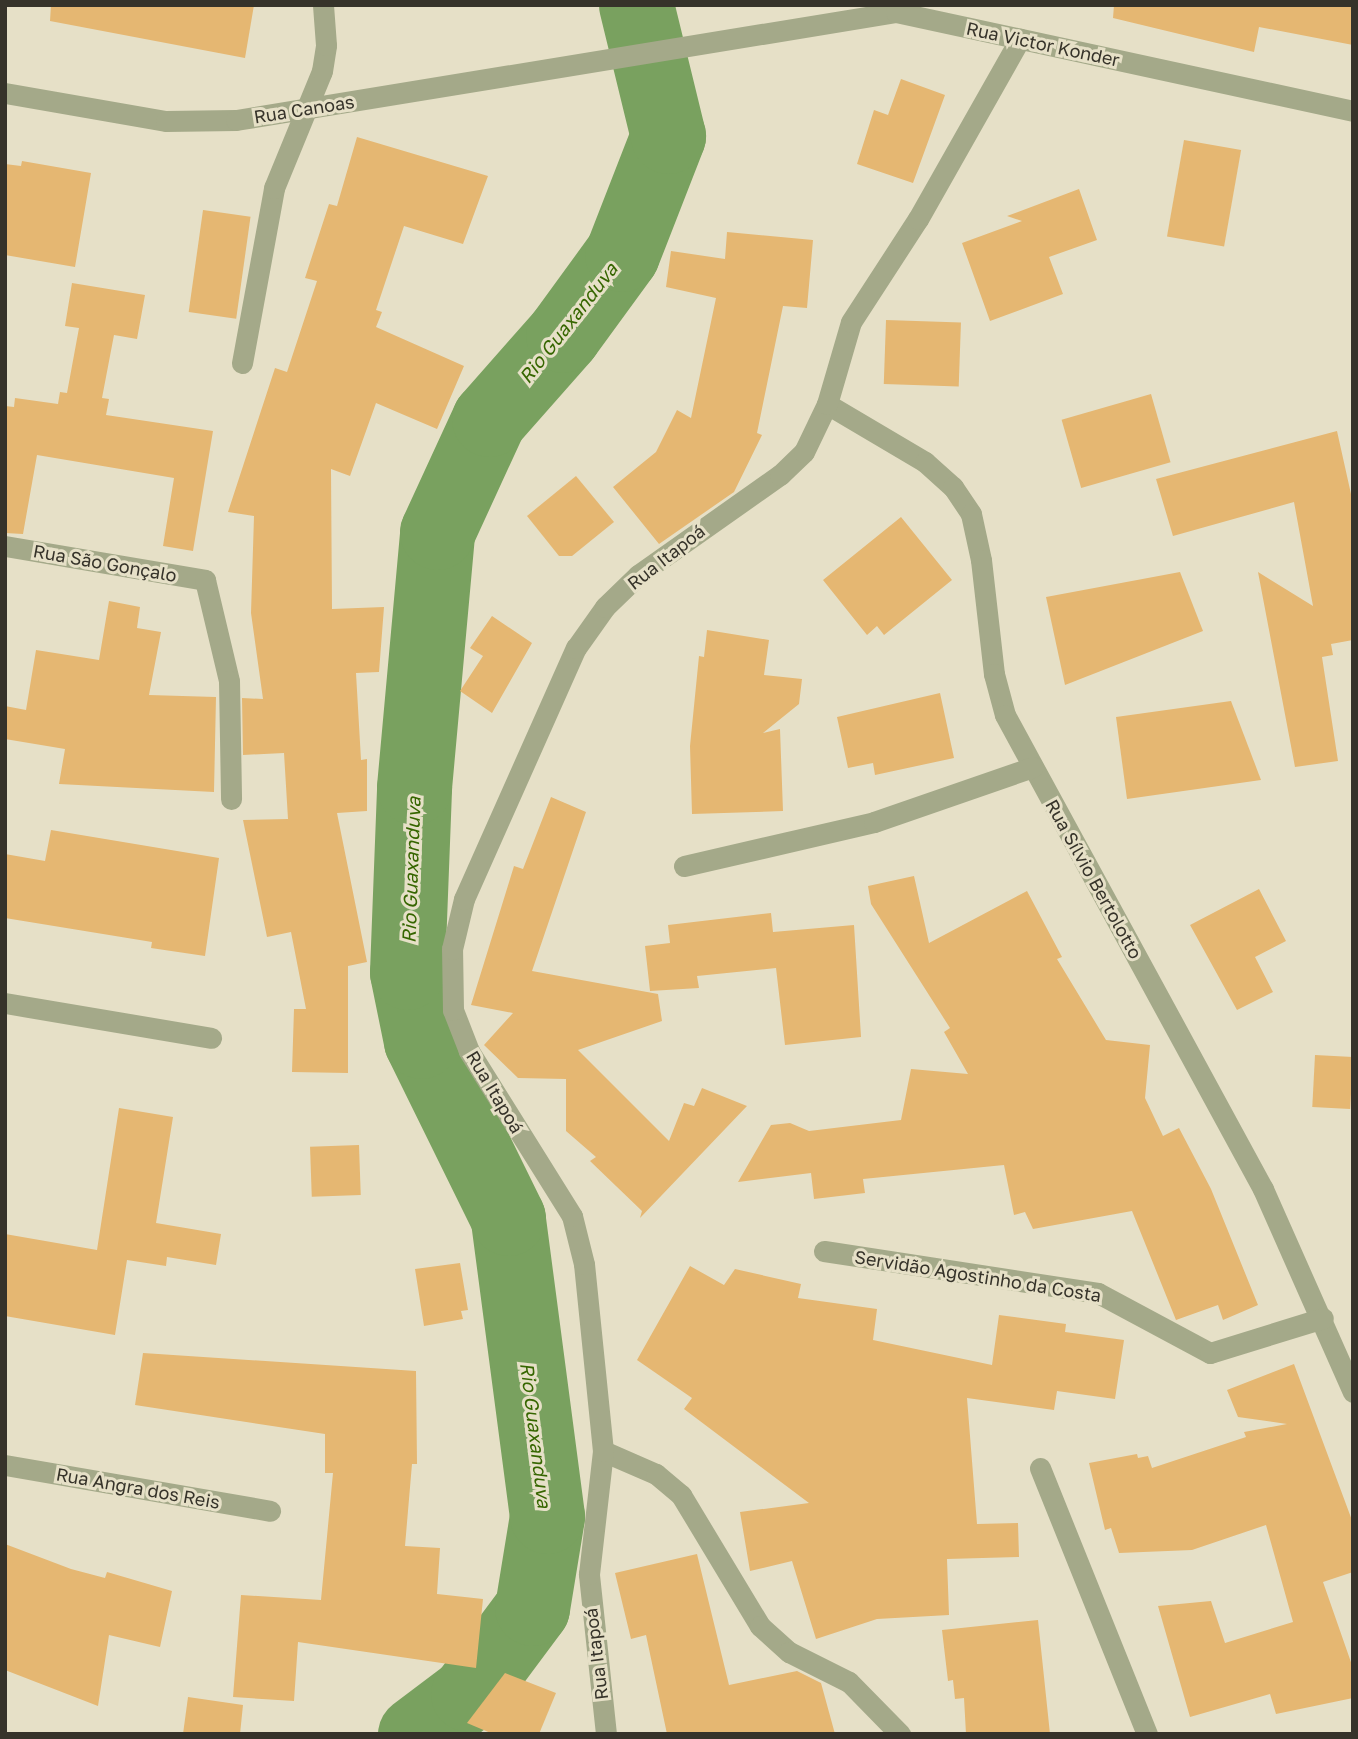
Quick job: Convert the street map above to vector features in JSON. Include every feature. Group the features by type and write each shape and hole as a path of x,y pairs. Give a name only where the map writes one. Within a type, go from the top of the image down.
{"street":[{"path":"242,363 274,188 309,108 326,45 323,5"},
{"path":"875,5 896,9"},
{"name":"Rua Victor Konder","path":"690,44 896,9 1020,39 1353,111"},
{"name":"Rua Itapoá","path":"606,1734 589,1574 603,1451 592,1321 572,1216 469,1051 453,1010 452,949 464,899 576,648 605,607 681,543 780,475 804,452 827,404 851,322 918,219 1020,39"},
{"name":"Rua Canoas","path":"5,93 177,122 236,120 690,44"},
{"name":"Rua Sílvio Bertolotto","path":"827,404 925,462 953,487 971,514 981,560 994,674 1004,715 1263,1189 1323,1318 1353,1392"},
{"name":"Rua São Gonçalo","path":"5,546 205,580 229,681 231,799"},
{"path":"684,866 874,822 1032,767"},
{"path":"5,1003 211,1038"},
{"name":"Servidão Agostinho da Costa","path":"824,1251 1098,1293 1210,1353 1323,1318"},
{"path":"603,1451 656,1474 681,1495 760,1626 789,1651 849,1682 900,1734"},
{"name":"Rua Angra dos Reis","path":"5,1465 270,1511"},
{"path":"1040,1468 1147,1734"}],"building":[{"path":"51,5 254,5 245,58 50,21"},
{"path":"1114,5 1353,5 1353,45 1259,27 1254,52 1113,18"},
{"path":"901,79 945,95 913,183 857,164 874,110 888,115"},
{"path":"357,137 488,176 463,244 404,226 376,310 382,312 376,327 464,366 437,429 376,403 350,476 331,469 332,609 384,607 379,672 356,673 361,760 367,759 367,811 337,813 367,962 348,966 348,1073 292,1072 294,1009 306,1009 291,932 267,937 243,820 288,819 284,753 243,755 242,698 263,699 251,613 254,516 228,512 275,368 287,372 317,281 305,278 329,204 337,206"},
{"path":"1184,140 1241,150 1224,247 1167,237"},
{"path":"22,161 91,173 75,267 5,255 5,164 21,166"},
{"path":"1079,189 1097,240 1049,257 1063,294 990,321 962,243 1022,221 1007,216"},
{"path":"203,210 251,217 236,319 189,312"},
{"path":"727,232 813,240 807,308 783,306 757,433 762,435 734,492 659,544 613,487 656,452 677,410 691,418 716,298 666,287 671,251 725,259"},
{"path":"72,283 145,295 137,339 114,335 102,398 109,399 106,415 213,431 193,551 163,546 174,478 37,455 23,534 5,533 5,406 14,407 15,398 58,404 60,392 67,393 79,328 65,326"},
{"path":"886,320 961,323 959,387 884,384"},
{"path":"1151,394 1171,462 1081,488 1062,420"},
{"path":"1337,431 1353,503 1353,640 1331,644 1333,655 1322,657 1338,761 1295,767 1258,572 1313,606 1294,502 1173,536 1156,479"},
{"path":"576,476 614,522 572,556 559,556 527,516"},
{"path":"901,517 952,580 884,635 877,626 867,635 823,580"},
{"path":"1180,572 1203,631 1065,685 1046,597"},
{"path":"109,601 140,607 137,628 161,632 149,695 216,697 214,792 59,784 65,749 5,739 5,706 26,710 36,650 99,660"},
{"path":"492,616 532,643 492,713 460,691 483,656 470,648"},
{"path":"707,630 769,640 764,675 802,679 799,704 763,733 780,729 783,811 692,814 690,746 699,656 704,657"},
{"path":"940,693 954,758 875,775 873,763 848,768 837,717"},
{"path":"1231,701 1261,780 1127,799 1116,717"},
{"path":"551,797 586,812 532,971 658,994 662,1021 578,1050 669,1141 684,1103 694,1106 702,1088 747,1106 640,1218 642,1211 590,1161 596,1157 566,1131 566,1079 518,1078 484,1045 513,1013 471,1005 514,866 523,869"},
{"path":"51,830 219,858 205,956 151,948 152,942 5,918 5,854 45,861"},
{"path":"914,876 929,943 1027,891 1062,957 1057,959 1106,1040 1150,1045 1145,1098 1163,1136 1179,1128 1211,1189 1258,1305 1223,1320 1218,1305 1176,1320 1132,1211 1033,1229 1025,1212 1014,1215 1004,1165 863,1179 865,1193 814,1199 811,1173 738,1182 771,1125 790,1123 809,1131 901,1120 911,1069 968,1074 944,1032 950,1028 871,904 868,886"},
{"path":"1259,889 1286,941 1255,957 1273,992 1237,1010 1190,925"},
{"path":"771,913 773,932 854,925 861,1037 785,1045 776,968 697,976 699,988 650,991 645,946 670,943 668,925"},
{"path":"1315,1055 1353,1057 1350,1109 1312,1107"},
{"path":"119,1108 173,1117 156,1223 221,1234 216,1265 167,1257 166,1266 127,1260 115,1335 5,1316 5,1234 97,1250"},
{"path":"359,1145 361,1195 312,1197 310,1147"},
{"path":"460,1263 468,1310 461,1311 463,1319 424,1326 415,1269"},
{"path":"690,1266 724,1285 735,1269 801,1284 798,1298 877,1309 873,1340 992,1365 999,1315 1066,1324 1065,1332 1124,1340 1115,1399 1057,1391 1054,1410 967,1398 977,1524 1018,1523 1019,1557 947,1559 949,1615 877,1619 816,1639 792,1561 750,1571 740,1512 809,1503 684,1409 692,1398 637,1360"},
{"path":"143,1353 416,1371 417,1464 412,1464 405,1546 440,1548 437,1594 483,1599 476,1668 298,1642 294,1701 233,1697 241,1595 321,1600 333,1473 325,1473 325,1434 135,1405"},
{"path":"1294,1364 1353,1523 1353,1572 1323,1582 1353,1668 1353,1698 1276,1714 1270,1694 1190,1717 1158,1606 1211,1601 1225,1643 1293,1622 1266,1525 1192,1550 1119,1553 1111,1528 1105,1530 1089,1463 1137,1454 1138,1458 1148,1456 1152,1468 1246,1437 1244,1432 1287,1424 1238,1417 1227,1390"},
{"path":"5,1544 71,1569 105,1578 107,1572 172,1591 160,1647 109,1635 98,1706 5,1670"},
{"path":"697,1554 729,1685 797,1671 821,1683 835,1734 667,1734 646,1635 631,1639 615,1573"},
{"path":"1038,1620 1050,1734 966,1734 964,1698 955,1699 953,1680 948,1681 942,1630"},
{"path":"505,1673 556,1693 539,1734 493,1734 467,1723"},
{"path":"188,1697 243,1705 240,1734 183,1734"}],"waterway":[{"name":"Rio Guaxanduva","path":"415,1734 468,1694 532,1608 547,1516 508,1218 421,1041 407,972 414,787 437,532 489,419 563,335 622,254 668,136 636,5"}]}
